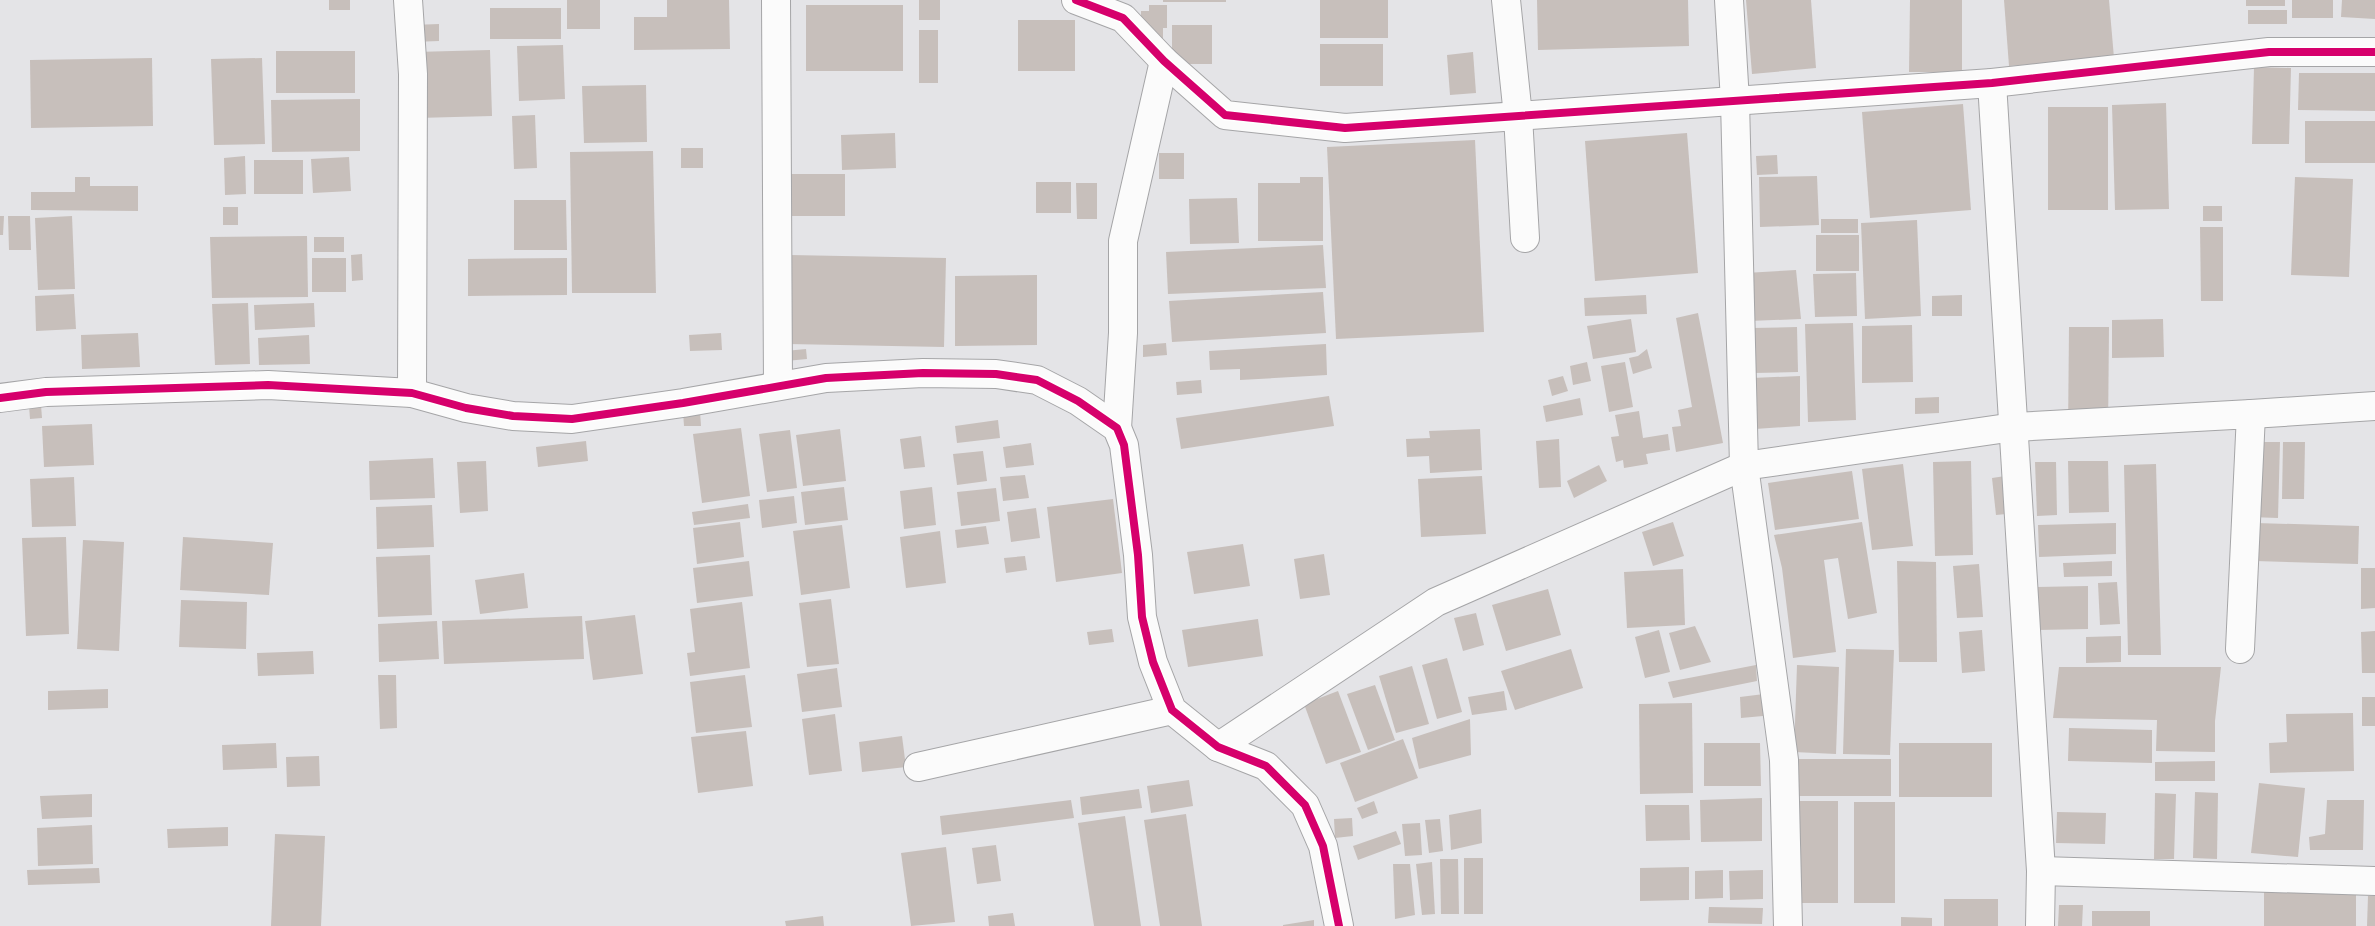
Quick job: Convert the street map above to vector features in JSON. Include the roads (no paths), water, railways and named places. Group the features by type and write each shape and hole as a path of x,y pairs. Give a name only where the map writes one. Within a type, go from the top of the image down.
{"street":[{"path":"408,0 413,74 412,393"},
{"path":"776,0 778,385"},
{"path":"1076,0 1122,9 1164,62 1225,115 1345,128 1992,83 2269,52 2375,52"},
{"path":"1506,0 1518,116 1524,238"},
{"path":"1729,0 1735,101 1744,466 1784,760 1788,926"},
{"path":"1164,62 1123,241 1123,333 1117,428 1124,445 1138,555 1142,617 1153,662 1172,710 1218,747 1266,766 1306,805 1323,846 1339,926"},
{"path":"1992,83 2041,871 2040,926"},
{"path":"0,398 46,392 268,385 412,393 466,408 504,415 572,419 683,403 826,378 923,373 996,374 1037,380 1078,401 1117,428"},
{"path":"1218,747 1436,602 1744,466 2014,427 2375,406"},
{"path":"2240,649 2251,414"},
{"path":"918,767 1172,710"},
{"path":"2041,871 2375,881"}]}
